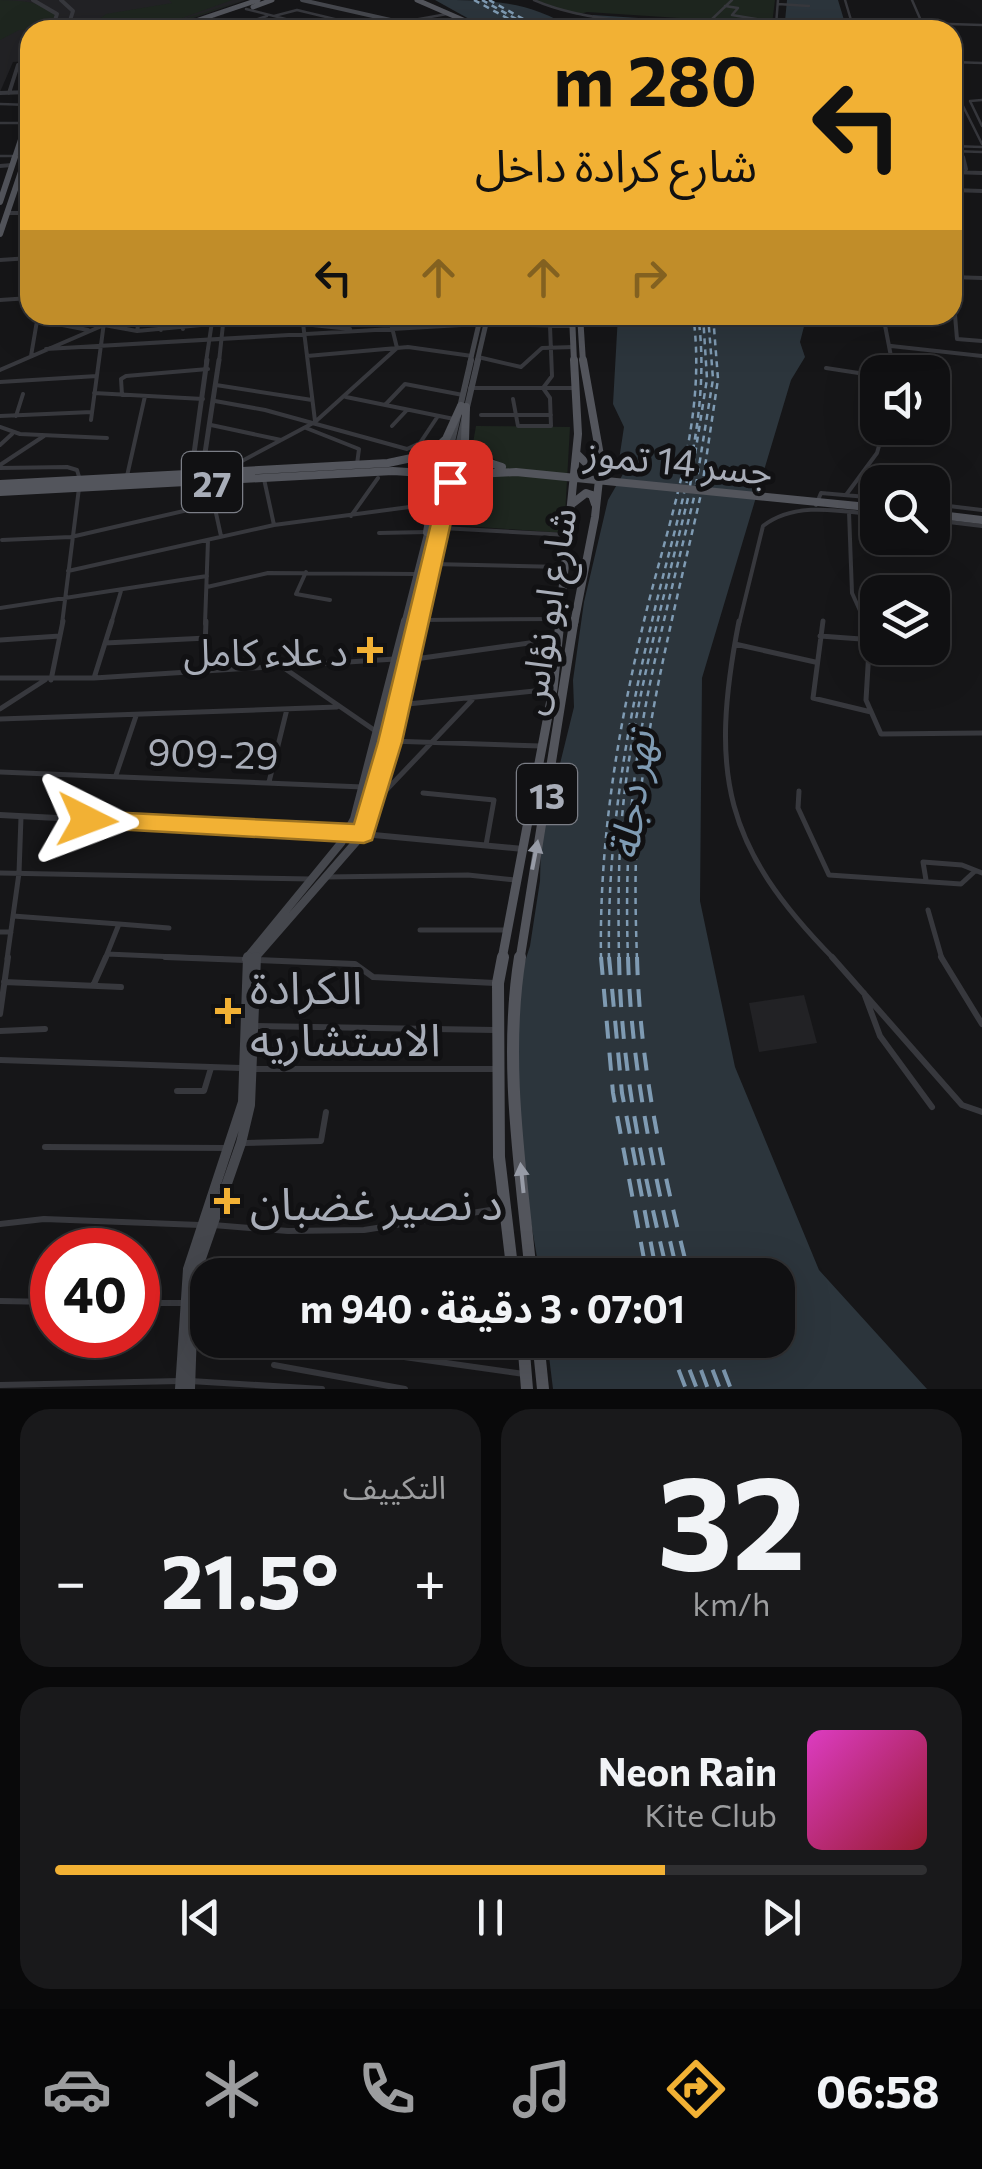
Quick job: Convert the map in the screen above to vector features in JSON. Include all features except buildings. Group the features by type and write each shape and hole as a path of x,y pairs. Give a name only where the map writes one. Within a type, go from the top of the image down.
{"main road":[{"path":"202,20 251,0"},
{"path":"203,20 265,0"},
{"path":"205,20 265,0"},
{"path":"302,0 392,20"},
{"path":"313,0 394,20"},
{"path":"415,0 457,20"},
{"path":"415,0 462,20"},
{"path":"1,198 20,141"},
{"path":"0,234 20,177"},
{"path":"7,181 18,180"},
{"path":"248,1068 249,960 345,834 363,786 428,532 470,388 482,325"},
{"name":"شارع ابو نؤاس","path":"510,1258 503,1208 498,983 554,688 577,446 572,325"},
{"name":"شارع ابو نؤاس","path":"530,1258 514,1102 516,982 576,610 595,516 600,460 581,351 580,325"},
{"path":"424,473 464,477 481,468 466,444 463,396 475,356"},
{"path":"428,532 435,488 415,464 444,443 464,406"},
{"path":"577,446 578,458 591,464 597,459 598,438"},
{"name":"جسر 14 تموز","path":"425,454 453,450 478,458 491,468"},
{"name":"27","path":"264,475 402,462 425,454"},
{"name":"جسر 14 تموز","path":"475,474 491,468 860,504"},
{"name":"27","path":"0,488 264,475 424,473"},
{"name":"27","path":"80,484 127,477 218,477"},
{"path":"185,1385 188,1268 236,1145 243,1102 252,1026 249,960 364,834 441,529 454,489 464,477"},
{"path":"441,529 446,478"},
{"path":"570,518 573,502 582,493 594,498 595,516"},
{"path":"950,514 982,517"},
{"path":"533,1358 543,1389"}],"street":[{"path":"33,0 57,14 55,20"},
{"path":"61,0 73,12 71,20"},
{"path":"534,0 557,10 651,20"},
{"path":"711,20 732,0"},
{"path":"778,2 809,6"},
{"path":"572,6 582,13"},
{"path":"725,6 738,8 732,15 762,20"},
{"path":"246,9 292,20"},
{"path":"255,20 293,10 340,20 359,13"},
{"path":"413,20 446,14"},
{"path":"319,20 327,17"},
{"path":"210,20 215,18"},
{"path":"10,91 20,67"},
{"path":"0,94 20,92"},
{"path":"982,100 970,100 982,126"},
{"path":"962,105 982,148"},
{"path":"962,155 966,171"},
{"path":"0,156 15,156"},
{"path":"0,166 12,166"},
{"path":"962,171 982,172"},
{"path":"7,213 20,213"},
{"path":"31,356 37,325"},
{"path":"67,325 88,330"},
{"path":"0,370 101,325"},
{"path":"90,420 104,325"},
{"path":"109,325 136,331 206,325"},
{"path":"136,331 138,325"},
{"path":"161,330 162,325"},
{"path":"183,329 184,325"},
{"path":"191,475 212,325"},
{"path":"202,475 223,325"},
{"path":"303,325 315,422"},
{"path":"312,325 356,330"},
{"path":"391,325 397,348"},
{"path":"46,349 460,325"},
{"path":"516,325 554,325"},
{"path":"886,325 891,355"},
{"path":"955,325 956,339 982,341"},
{"path":"544,388 552,376 550,326"},
{"path":"891,346 982,356"},
{"path":"307,356 397,348 475,356 521,367 542,348 573,347"},
{"path":"221,536 214,504 218,477 315,422 397,348"},
{"path":"122,394 121,379 126,376 219,361"},
{"path":"826,368 860,373"},
{"path":"0,382 96,376"},
{"path":"216,384 313,400"},
{"path":"385,405 405,384 463,396"},
{"path":"470,388 575,388"},
{"path":"512,399 518,426 550,426 550,398 544,388"},
{"path":"94,393 204,399"},
{"path":"16,416 23,394"},
{"path":"127,477 145,396"},
{"path":"346,397 454,420"},
{"path":"215,401 315,422 407,449 420,444 438,416"},
{"path":"392,426 407,410"},
{"path":"0,416 92,412"},
{"path":"482,414 551,416"},
{"path":"211,424 283,440"},
{"path":"0,427 44,436 107,438"},
{"path":"306,428 359,449 358,464"},
{"path":"0,445 14,432"},
{"path":"0,467 44,436"},
{"path":"846,495 854,478 878,457 880,445"},
{"path":"0,467 68,467 77,470 80,484 60,636 48,680 0,709"},
{"path":"264,475 274,525"},
{"path":"351,516 372,492 371,486 378,478"},
{"path":"816,508 818,494 860,500"},
{"path":"2,540 71,537 214,504"},
{"path":"68,571 274,525 417,510 432,504"},
{"path":"860,510 816,508 772,517 763,526 734,643 726,758 738,826 765,880 784,906 864,990 962,1106 982,1112"},
{"path":"849,512 852,593 860,611"},
{"path":"441,529 568,535"},
{"path":"379,533 428,532"},
{"path":"204,671 208,540"},
{"path":"432,564 564,567"},
{"path":"306,572 296,594 330,600"},
{"path":"207,587 268,573 417,574"},
{"path":"0,608 207,576"},
{"path":"94,678 121,591"},
{"path":"419,620 559,619"},
{"path":"823,621 813,698 871,712"},
{"path":"0,640 60,636"},
{"path":"820,636 860,639"},
{"path":"104,642 206,638"},
{"path":"408,660 557,639"},
{"path":"734,643 815,662"},
{"path":"0,678 94,678 395,659"},
{"path":"868,665 866,700 881,734 982,733"},
{"path":"282,666 377,732"},
{"path":"398,706 554,688"},
{"path":"373,804 474,698"},
{"path":"0,719 337,707"},
{"path":"269,782 287,709"},
{"path":"116,776 136,716"},
{"path":"390,742 544,746"},
{"name":"909-29","path":"0,772 363,786"},
{"path":"799,791 798,808 824,871 834,876 961,884 978,872"},
{"path":"424,794 494,800 486,844"},
{"path":"0,816 364,834 524,849"},
{"path":"0,1014 19,873 21,817"},
{"path":"926,880 923,862 962,865 978,872"},
{"path":"0,873 311,879"},
{"path":"326,877 468,875 518,881"},
{"path":"928,910 938,952 982,1024"},
{"path":"13,916 169,928"},
{"path":"93,986 118,924"},
{"path":"420,930 507,930"},
{"path":"0,932 11,932"},
{"path":"107,954 355,964 373,977 498,983"},
{"path":"4,982 121,988"},
{"path":"864,990 863,1006 932,1106"},
{"path":"252,1026 498,1030"},
{"path":"0,1032 45,1029"},
{"path":"0,1060 211,1068 498,1068"},
{"path":"177,1091 204,1091 211,1068"},
{"path":"44,1148 321,1141 326,1112"},
{"path":"0,1224 44,1219 288,1231 364,1230 503,1208"},
{"path":"0,1301 30,1302"},
{"path":"160,1303 189,1303"},
{"path":"405,1358 527,1382"},
{"path":"274,1365 405,1389"},
{"path":"0,1385 322,1389"}],"shaded area":[{"path":"0,0 246,0 188,20 20,20 20,62 13,62 0,92"},
{"path":"0,0 29,2 55,15 54,20 20,20 20,30 0,40"},
{"path":"169,0 232,0 177,20 98,20 106,14 172,3"},
{"path":"536,0 775,0 772,20 587,12 577,15"},
{"path":"476,426 570,427 564,533 452,525 465,487 493,475 498,462 473,443"},
{"path":"804,995 817,1043 759,1052 749,1003"}],"water":[{"path":"435,0 525,7 558,20 471,20"},
{"path":"787,0 838,0 844,20 785,20"},
{"path":"593,15 670,20 592,20"},
{"name":"نهر دجلة","path":"617,325 804,325 800,342 805,357 791,380 702,678 700,901 735,1067 819,1270 927,1389 553,1389 549,1358 795,1358 795,1258 537,1258 525,1187 517,1062 521,974 530,946 540,881 541,841 574,707 573,680 584,602 608,500 623,474 619,460 624,427 613,404"}],"ferry route":[{"path":"474,0 511,20"},
{"path":"482,0 518,20"},
{"path":"489,0 525,20"},
{"path":"601,957 603,873 618,747 634,663 683,470 695,393 694,325"},
{"path":"609,957 611,873 626,747 696,431 700,393 699,325"},
{"path":"690,486 707,379 704,325"},
{"path":"696,485 713,379 709,325"},
{"path":"702,487 718,379 714,325"},
{"path":"628,959 628,854 638,754 659,641 695,493"},
{"path":"619,957 620,853 630,752 689,494"},
{"path":"637,959 637,831 646,752 701,494"},
{"path":"601,957 613,1093 644,1258"},
{"path":"609,957 622,1093 654,1258"},
{"path":"619,957 624,1039 635,1117 664,1258"},
{"path":"628,957 645,1117 674,1258"},
{"path":"637,957 654,1117 685,1258"},
{"path":"674,1358 686,1389"},
{"path":"685,1358 697,1389"},
{"path":"697,1358 708,1389"},
{"path":"708,1358 720,1389"},
{"path":"719,1358 731,1389"}],"place":[{"name":"د علاء كامل","path":"370,650"},
{"name":"الكرادة الاستشاريه","path":"228,1011"},
{"name":"د نصير غضبان","path":"227,1201"}],"route":[{"path":"87,820 364,834 390,742 450,482"}]}
